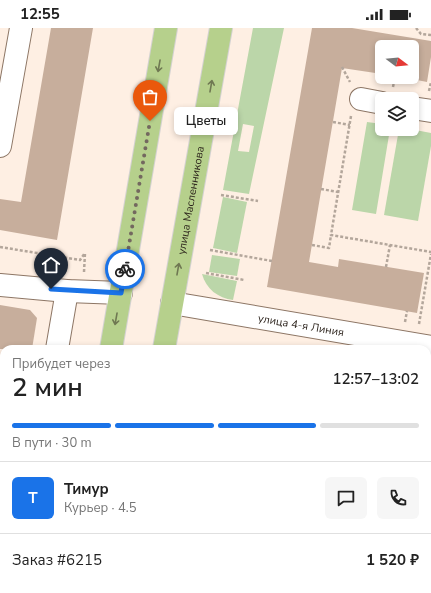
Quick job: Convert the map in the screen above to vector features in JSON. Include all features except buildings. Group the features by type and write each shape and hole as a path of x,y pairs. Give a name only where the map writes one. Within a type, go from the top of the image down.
{"main road":[{"path":"112,345 166,28"},
{"name":"улица Масленникова","path":"165,345 221,28"}],"street":[{"path":"0,146 21,28"},
{"path":"419,109 431,111"},
{"path":"0,285 67,291 121,293"},
{"path":"58,345 67,291"},
{"name":"улица 4-я Линия","path":"172,303 424,339"}],"path":[{"path":"416,28 422,34 431,35"},
{"path":"342,68 349,79"},
{"path":"312,245 329,248 350,125 388,84"},
{"path":"333,122 350,125"},
{"path":"321,189 338,192"},
{"path":"221,195 258,201"},
{"path":"331,235 431,253 424,339"},
{"path":"386,267 390,245"},
{"path":"0,247 80,260 85,253"},
{"path":"210,250 272,261"},
{"path":"206,274 244,280"},
{"path":"405,320 407,311"}],"green space":[{"path":"253,28 284,28 249,194 223,190","holes":["243,124 254,126 249,152 238,151"]},
{"path":"367,122 375,123 375,136 389,136 376,214 352,210"},
{"path":"419,131 431,133 431,146 418,221 384,215 398,136 419,136"},
{"path":"223,197 247,202 237,253 213,248"},
{"path":"212,255 240,259 237,276 209,272"},
{"path":"202,274 237,281 233,300 222,297 213,292 206,284"}],"way so far":[{"path":"125,269 150,121"}],"place":[{"name":"Цветы","path":"150,121"}],"route":[{"path":"51,289 121,293 125,269"}]}
